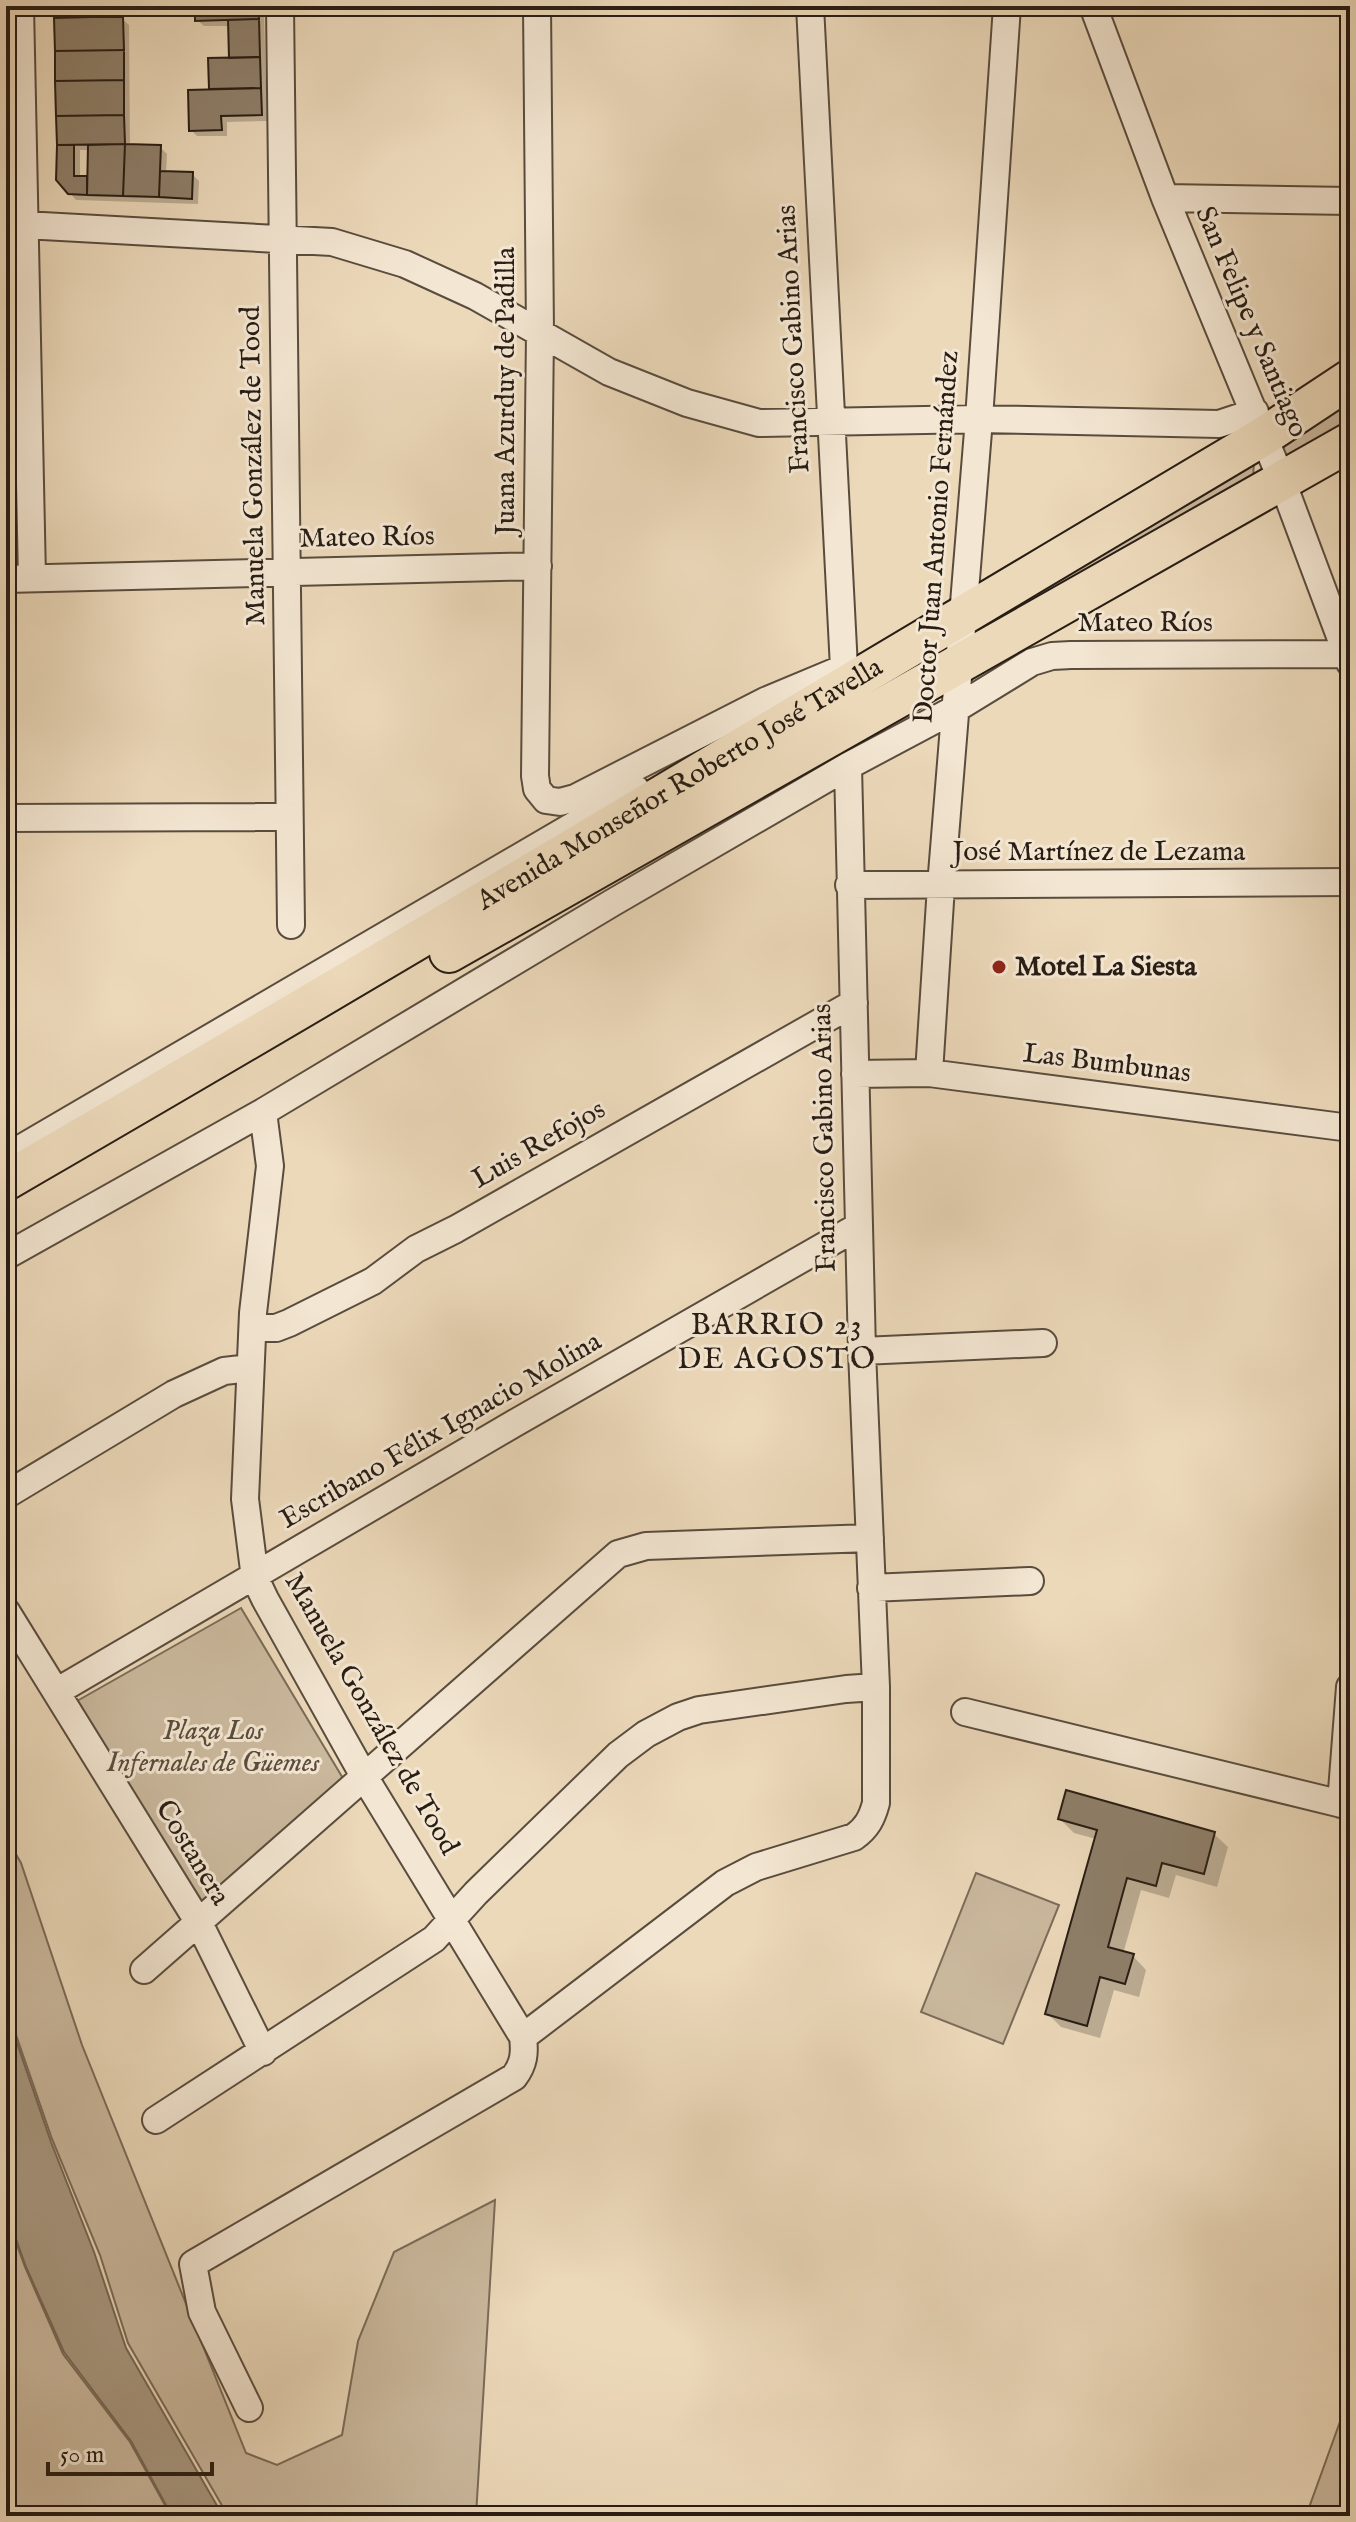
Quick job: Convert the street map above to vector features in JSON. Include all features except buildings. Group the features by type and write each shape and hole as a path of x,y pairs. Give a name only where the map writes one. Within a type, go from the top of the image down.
{"highway":[{"name":"Avenida Monseñor Roberto José Tavella","path":"6,1181 285,1019 964,615 1259,424 1350,379"},
{"name":"Avenida Monseñor Roberto José Tavella","path":"6,1208 1350,442"}],"street":[{"path":"19,578 15,224 20,6"},
{"name":"Manuela González de Tood","path":"280,6 291,925"},
{"name":"Juana Azurduy de Padilla","path":"537,6 540,332 537,789 546,800 560,802 575,798 765,701 844,668"},
{"name":"Francisco Gabino Arias","path":"810,6 844,668"},
{"name":"Doctor Juan Antonio Fernández","path":"929,1073 1007,6"},
{"name":"San Felipe y Santiago","path":"1093,6 1165,198 1282,481 1348,658"},
{"path":"1165,198 1350,201"},
{"path":"15,224 332,242 405,264 475,296 609,372 687,403 759,423 979,419 1259,424"},
{"name":"Mateo Ríos","path":"19,578 538,566"},
{"path":"6,1157 844,668 964,615"},
{"name":"Mateo Ríos","path":"6,1256 263,1112 612,903 848,766 957,708 1032,662 1052,656 1348,658"},
{"name":"Francisco Gabino Arias","path":"523,2037 739,1875 854,1837 870,1822 876,1803 876,1687 862,1351 848,766"},
{"path":"6,818 289,817"},
{"name":"José Martínez de Lezama","path":"849,885 1350,882"},
{"name":"Luis Refojos","path":"253,1328 276,1328 373,1281 416,1249 854,1003"},
{"name":"Las Bumbunas","path":"855,1074 929,1073 1350,1128"},
{"name":"Manuela González de Tood","path":"263,1112 270,1166 253,1328 245,1499 255,1578 365,1778 523,2037"},
{"name":"Escribano Félix Ignacio Molina","path":"56,1692 859,1226"},
{"path":"862,1351 1043,1343"},
{"path":"6,1495 174,1394 224,1371 250,1368"},
{"path":"144,1970 618,1554 646,1546 870,1538"},
{"path":"871,1588 1030,1581"},
{"name":"Costanera","path":"6,1611 199,1923 263,2052"},
{"path":"156,2120 434,1939 476,1893 618,1755 646,1734 699,1710 876,1687"},
{"path":"965,1712 1346,1805 1350,1687"},
{"path":"249,2408 202,2312 193,2264 514,2077 522,2067 525,2051 523,2037"}],"green space":[{"path":"1350,388 1350,430 1281,460 1276,432"},
{"path":"1254,463 1253,476 987,630 981,629 980,626"},
{"name":"Plaza Los Infernales de Güemes","path":"241,1608 344,1780 196,1909 77,1701"},
{"path":"6,1837 21,1863 82,2045 246,2453 277,2465 342,2435 358,2341 394,2252 495,2200 476,2516 229,2516 224,2509 128,2343 100,2255 52,2139 6,2006"},
{"path":"976,1873 1059,1905 1003,2044 921,2012"},
{"path":"6,2215 63,2354 130,2442 171,2516 6,2516"},
{"path":"1350,2394 1350,2516 1306,2516"}],"shaded area":[{"path":"6,2011 126,2348 223,2516 172,2516 131,2441 64,2352 26,2267 6,2211"}],"place":[{"name":"Motel La Siesta","path":"999,967"}],"district":[{"name":"BARRIO 23 DE AGOSTO","path":"777,1343"}]}
